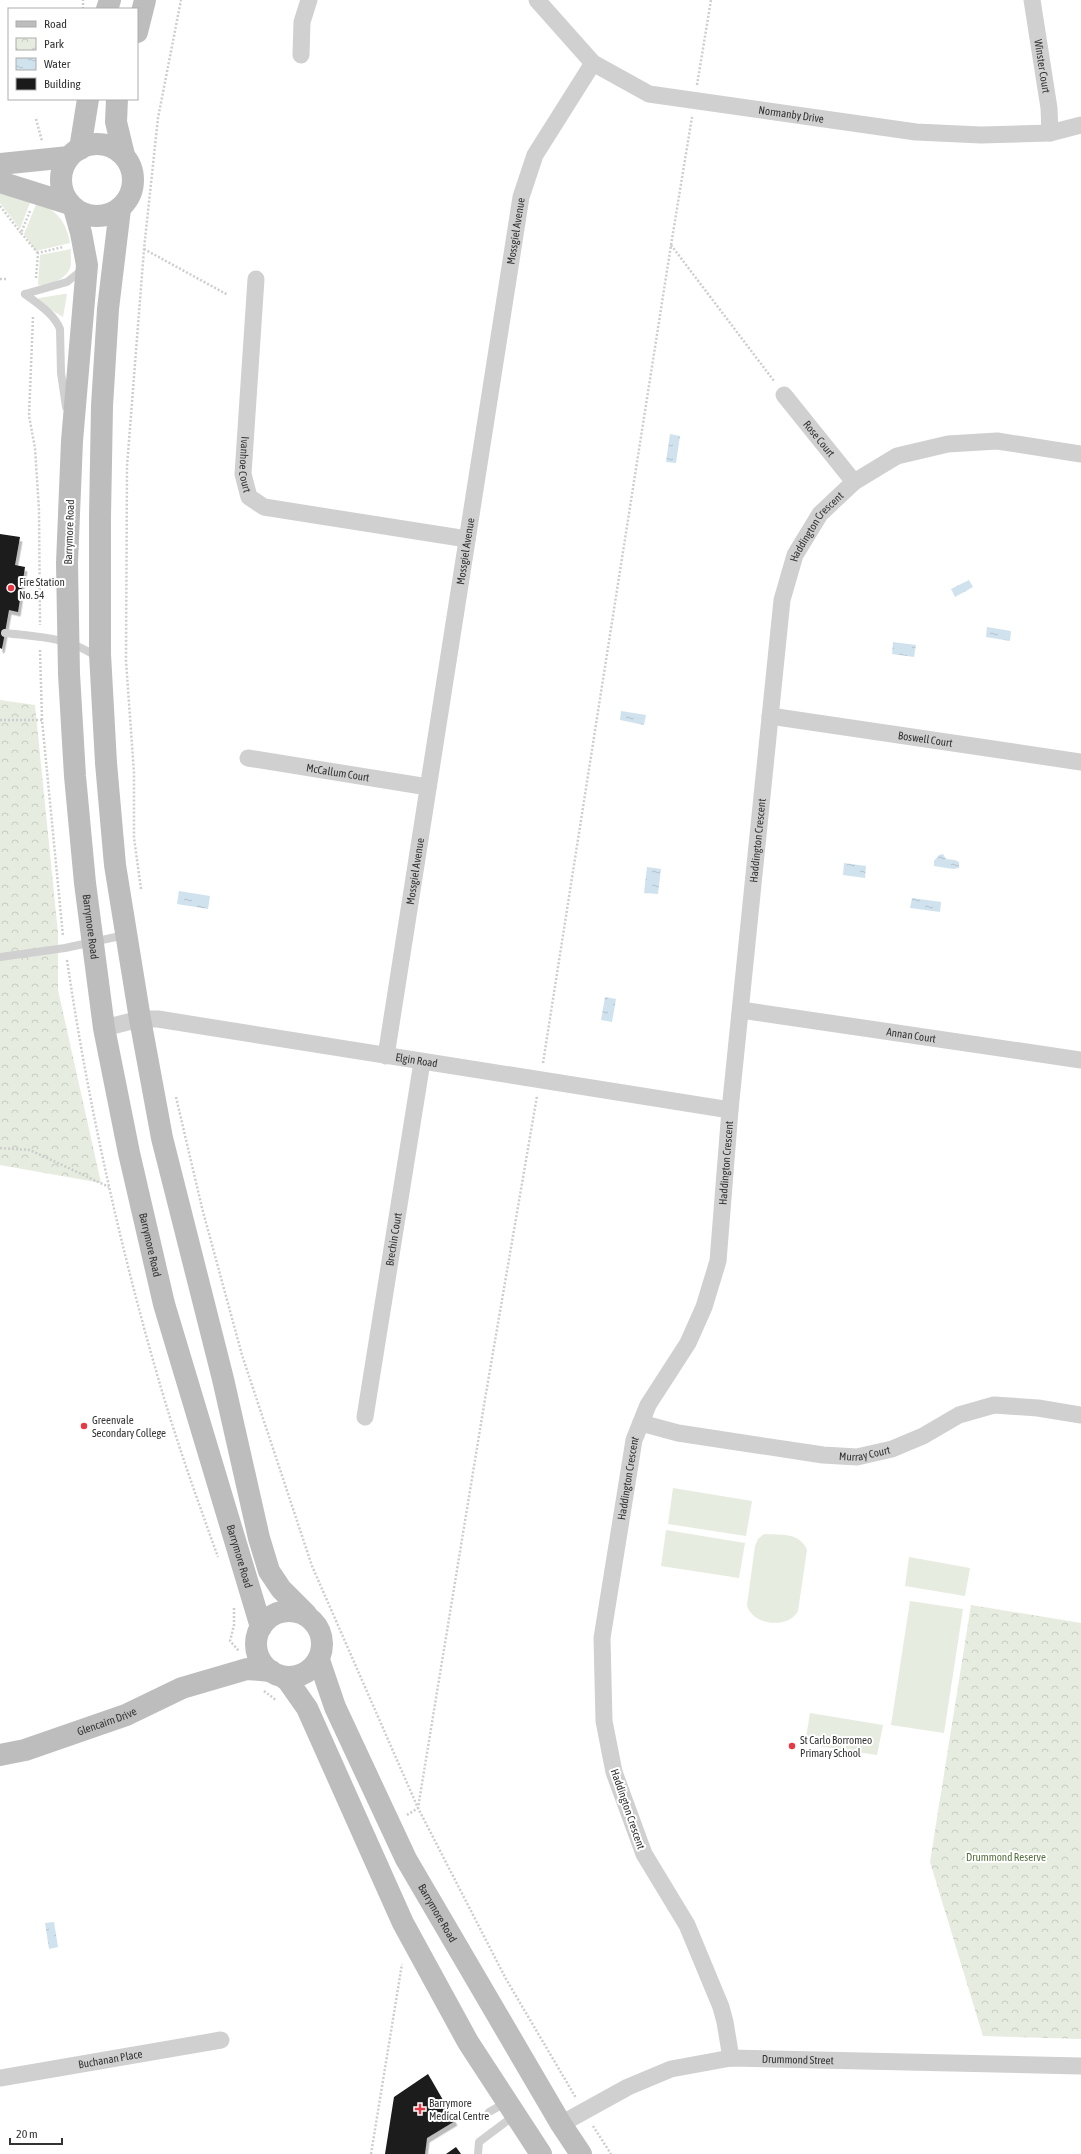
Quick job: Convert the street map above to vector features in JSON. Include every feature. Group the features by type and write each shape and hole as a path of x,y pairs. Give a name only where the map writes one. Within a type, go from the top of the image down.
{"street":[{"path":"138,28 145,0"},
{"path":"301,54 302,22 309,0"},
{"name":"Normanby Drive","path":"538,0 592,63 649,94 916,132 981,135 1050,133 1081,125"},
{"name":"Winster Court","path":"1032,0 1049,108 1050,133"},
{"name":"Mossgiel Avenue","path":"386,1056 521,197 534,155 592,63"},
{"path":"72,206 64,193 61,181 63,168 74,153 88,100"},
{"path":"117,100 116,122 124,156"},
{"path":"0,164 74,153 91,144 103,144 115,148 124,156 132,168 134,183 129,197 120,209 105,216 88,215 72,206 0,182"},
{"name":"Barrymore Road","path":"72,206 81,233 86,265 72,441 67,563 68,641 75,776 104,1028 128,1153 164,1304 259,1634"},
{"path":"120,209 108,309 102,406 100,517 101,659 106,763 115,865 140,1019 162,1138 225,1387 259,1538 269,1571 281,1589 316,1623 322,1636 322,1652 319,1660 310,1670 303,1674 277,1674"},
{"name":"Ivanhoe Court","path":"256,279 243,474 249,497 264,507 467,539"},
{"name":"Rose Court","path":"784,395 854,482"},
{"name":"Haddington Crescent","path":"731,2058 721,2007 687,1925 644,1854 624,1803 609,1752 604,1721 602,1638 631,1448 655,1393 691,1337 704,1307 718,1261 730,1110 782,600 795,555 820,514 854,482 897,456 948,444 997,441 1081,454"},
{"name":"Boswell Court","path":"770,716 1081,762"},
{"name":"McCallum Court","path":"248,758 428,787"},
{"name":"Annan Court","path":"741,1010 1081,1060"},
{"name":"Elgin Road","path":"104,1028 140,1019 158,1019 540,1081 730,1110"},
{"name":"Brechin Court","path":"365,1417 422,1062"},
{"name":"Murray Court","path":"641,1423 678,1433 824,1455 857,1457 892,1449 923,1436 959,1415 994,1406 1038,1408 1081,1415"},
{"path":"306,1614 288,1610 276,1613 259,1634 258,1652 262,1662 288,1681 307,1708 403,1923 504,2110 537,2148"},
{"name":"Glencairn Drive","path":"210,1679 243,1659 259,1634"},
{"name":"Barrymore Road","path":"319,1660 335,1707 406,1859 561,2124 581,2154"},
{"name":"Glencairn Drive","path":"0,1755 25,1750 126,1715 182,1688 210,1679 247,1669 277,1674"},
{"name":"Buchanan Place","path":"0,2078 221,2040"},
{"name":"Drummond Street","path":"537,2148 561,2124 628,2087 671,2069 731,2058 1081,2066"}],"lane":[{"path":"72,441 61,373 60,329 58,322 25,294 67,282 86,265"},
{"path":"5,633 68,641 78,645 101,659"},
{"path":"0,957 65,948 126,935"},
{"path":"478,2154 480,2142 504,2110"}],"path":[{"path":"141,892 134,838 134,773 126,661 127,466 144,248 158,118 180,0"},
{"path":"418,1808 485,1400 540,1081 671,245 711,0"},
{"path":"36,119 43,145"},
{"path":"0,206 38,253 35,292"},
{"path":"21,233 31,209"},
{"path":"671,245 784,395"},
{"path":"38,253 69,246"},
{"path":"144,248 228,295"},
{"path":"0,279 6,279"},
{"path":"32,424 29,416 29,395 35,302"},
{"path":"0,720 42,720"},
{"path":"176,1094 202,1208 242,1355 312,1566 418,1808 506,1979 584,2112 611,2154"},
{"path":"0,1148 30,1150 109,1187"},
{"path":"389,1824 418,1808"},
{"path":"371,2154 403,1961"}],"green space":[{"path":"0,190 31,200 20,229 0,203"},
{"path":"37,202 50,209 60,218 66,229 70,243 36,251 24,234"},
{"path":"71,249 71,266 65,276 47,285 38,285 40,255"},
{"path":"67,294 63,317 38,302 39,298"},
{"path":"0,700 35,705 58,933 58,990 101,1183 0,1165"},
{"path":"673,1488 752,1501 746,1536 668,1524"},
{"path":"666,1530 745,1543 739,1578 661,1566"},
{"path":"764,1534 795,1537 804,1544 807,1550 798,1611 787,1621 779,1623 763,1621 750,1612 747,1605 755,1546 758,1539"},
{"path":"909,1557 970,1568 965,1596 905,1586"},
{"path":"910,1601 963,1609 944,1733 891,1725"},
{"name":"Drummond Reserve","path":"971,1605 1081,1623 1081,2039 983,2036 930,1862"},
{"path":"810,1713 883,1725 877,1755 805,1744"}],"water":[{"path":"670,434 680,436 676,463 666,462"},
{"path":"969,580 973,587 955,597 951,589"},
{"path":"987,627 1011,631 1010,641 986,637"},
{"path":"893,642 916,645 914,657 892,654"},
{"path":"621,711 646,715 644,725 620,720"},
{"path":"943,854 946,859 959,862 959,868 953,869 934,866 934,861 939,855"},
{"path":"844,863 866,866 865,878 843,875"},
{"path":"647,867 661,869 658,894 644,893"},
{"path":"179,891 210,896 208,909 177,904"},
{"path":"912,898 941,902 940,912 910,908"},
{"path":"605,997 616,999 612,1022 601,1020"},
{"path":"54,1922 58,1947 49,1949 45,1923"}],"building":[{"name":"Fire Station No. 54","path":"0,534 20,537 15,565 25,567 18,612 9,610 2,649 0,648"},
{"name":"Barrymore Medical Centre","path":"428,2074 455,2121 427,2138 425,2154 385,2154 394,2097"},
{"name":"Barrymore Medical Centre","path":"456,2147 461,2154 446,2154"}],"place":[{"name":"Fire Station No. 54","path":"11,588"},
{"name":"Greenvale Secondary College","path":"84,1426"},
{"name":"St Carlo Borromeo Primary School","path":"792,1746"},
{"name":"Barrymore Medical Centre","path":"420,2109"}]}
